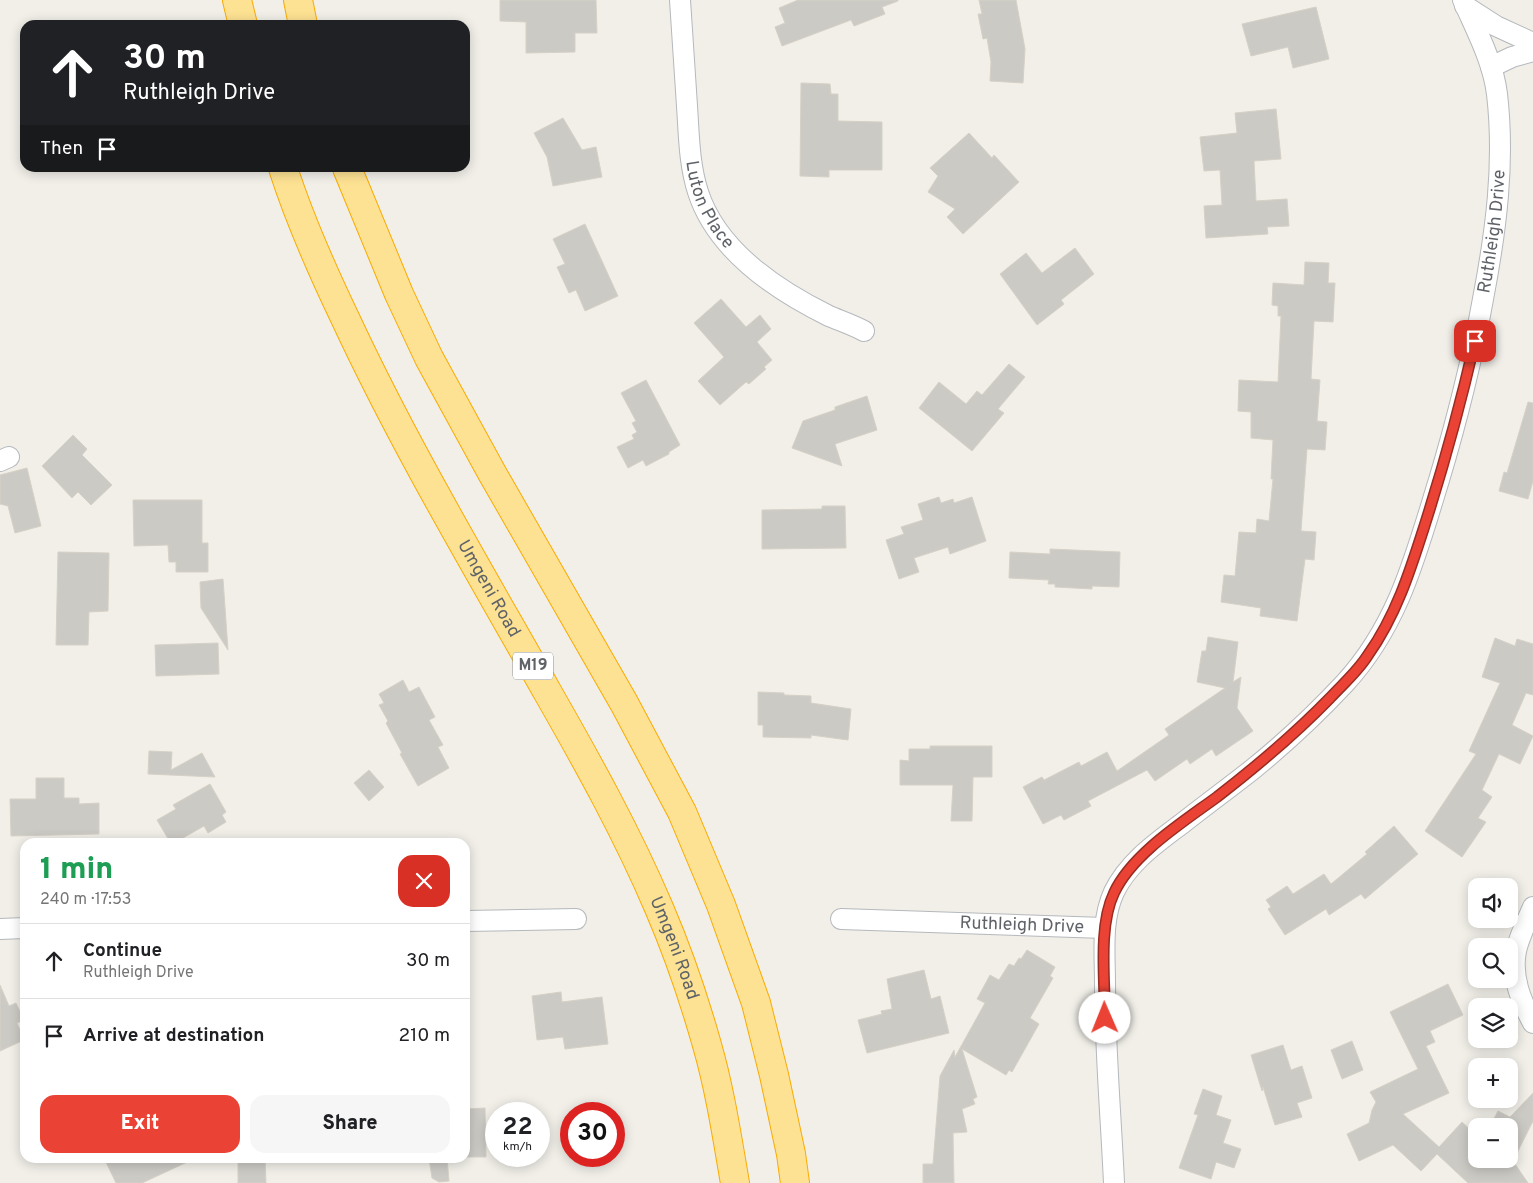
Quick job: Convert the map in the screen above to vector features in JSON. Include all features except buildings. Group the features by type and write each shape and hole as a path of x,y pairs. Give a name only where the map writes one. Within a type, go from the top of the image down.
{"highway":[{"path":"237,0 242,20"},
{"path":"298,0 303,20"},
{"name":"Umgeni Road","path":"285,172 325,276 369,371 435,495 592,772 630,844 659,908 685,976 707,1046 735,1183"},
{"path":"349,172 399,294 429,358 492,473 624,703 682,812 721,905 756,1003 774,1075 791,1154 795,1183"}],"street":[{"name":"Luton Place","path":"680,0 691,163 698,193 711,220 729,244 760,274 801,301 831,317 864,330"},
{"path":"1464,3 1496,26 1533,43"},
{"name":"Ruthleigh Drive","path":"841,919 1104,928 1113,894 1120,881 1137,859 1256,767 1313,715 1367,658 1396,608 1410,572 1458,416 1475,341 1490,260 1499,192 1500,151 1496,93 1491,67 1464,3"},
{"path":"1491,67 1512,56 1533,51"},
{"path":"1533,907 1516,950 1515,964 1516,985 1533,1023"},
{"path":"470,921 576,919"},
{"path":"0,929 20,928"},
{"path":"1104,928 1105,1018 1114,1183"}],"route":[{"path":"1105,1018 1104,928 1113,894 1120,881 1137,859 1256,767 1313,715 1367,658 1396,608 1410,572 1458,416 1475,341"}]}
